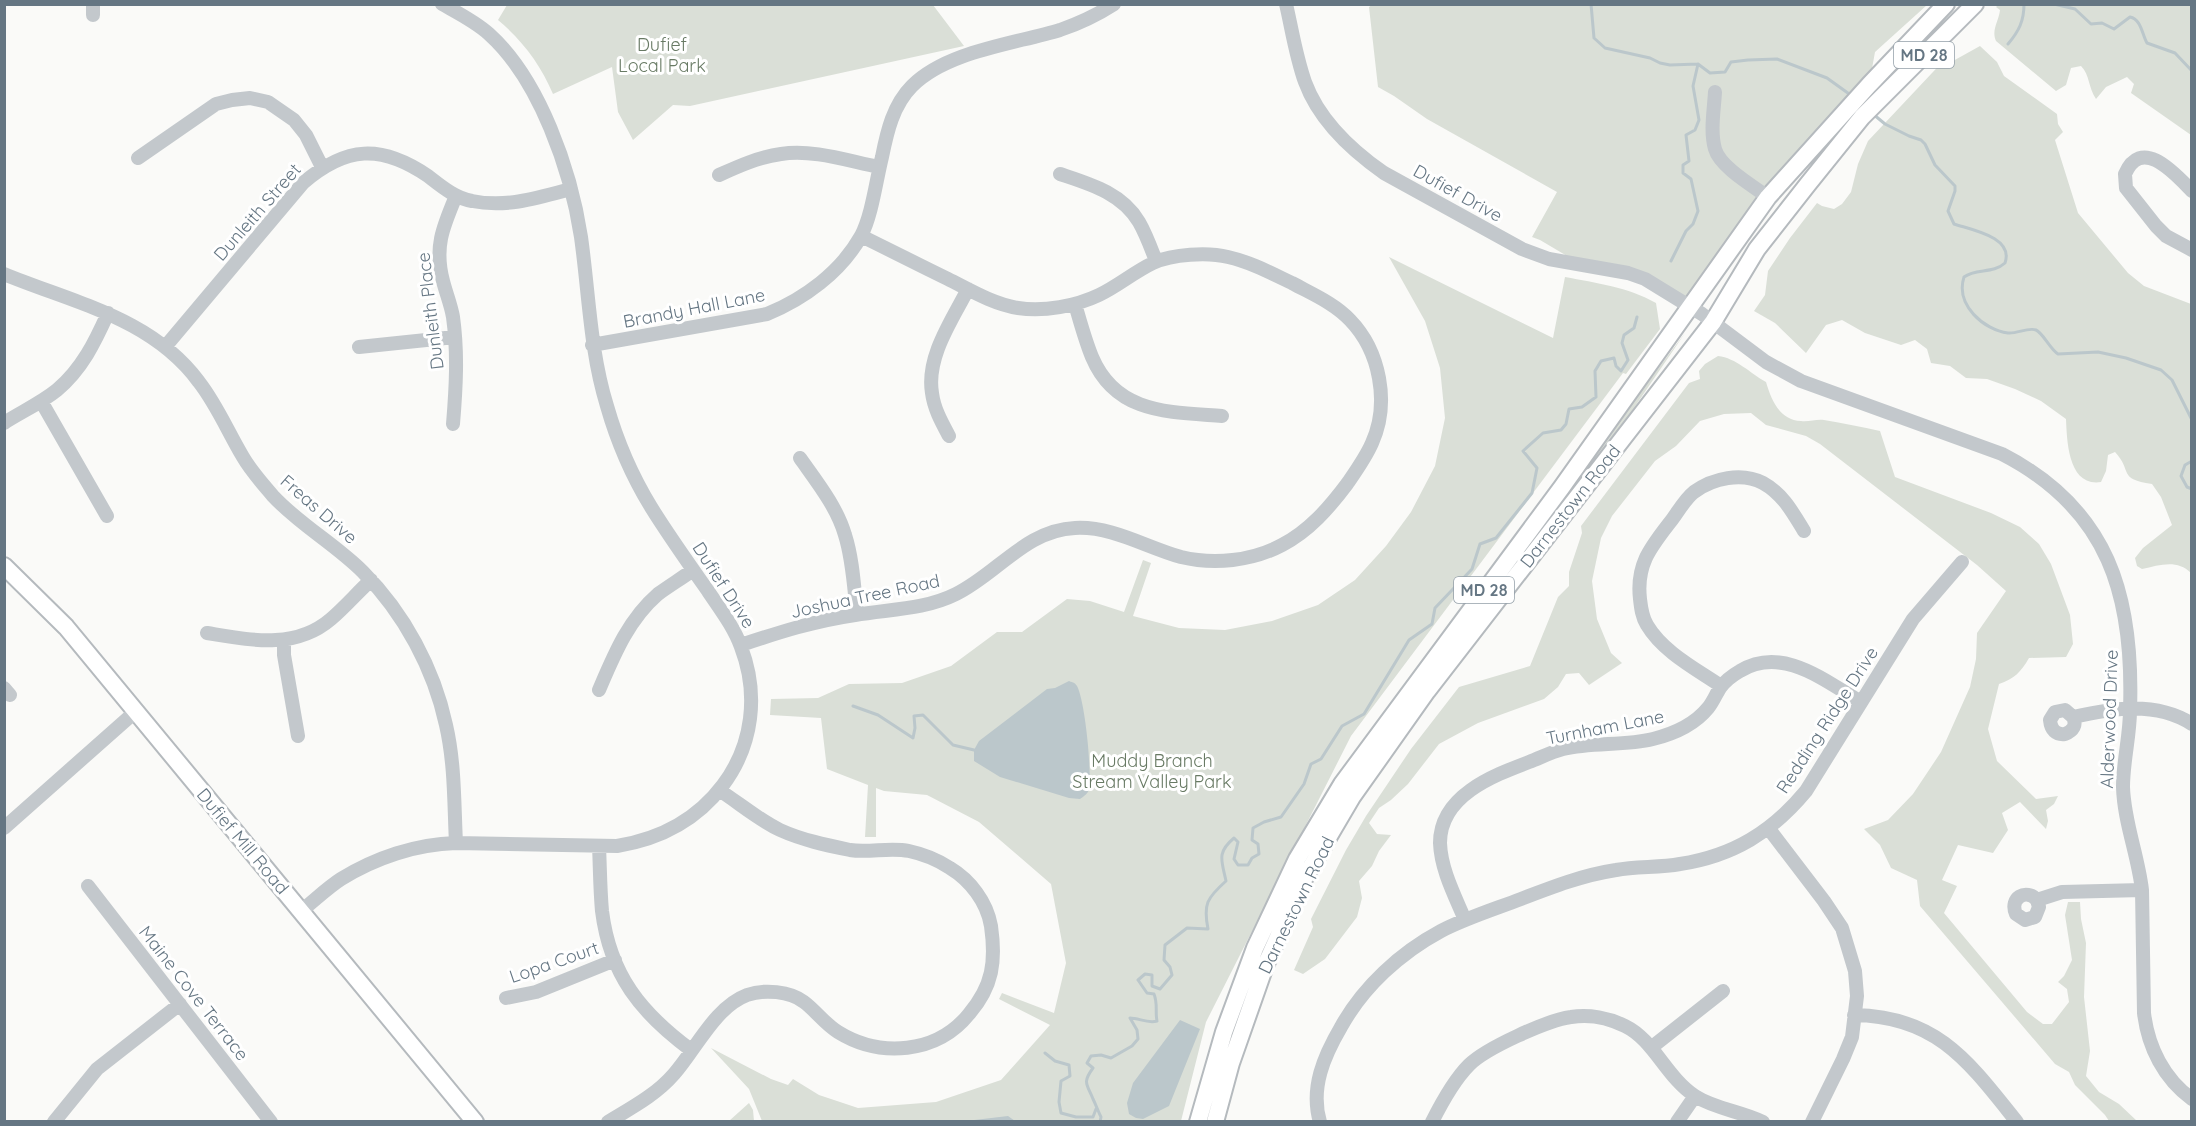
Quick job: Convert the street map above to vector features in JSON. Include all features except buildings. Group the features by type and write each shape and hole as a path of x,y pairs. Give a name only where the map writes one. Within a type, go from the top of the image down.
{"main road":[{"name":"Darnestown Road","path":"1198,1122 1224,1032 1255,948 1297,859 1333,799 1366,750 1562,487 1757,249 1862,105 1946,4"},
{"name":"Darnestown Road","path":"1215,1122 1231,1062 1264,966 1305,878 1352,797 1427,691 1572,501 1702,314 1768,197 1862,105 1975,4"},
{"name":"Dufief Mill Road","path":"4,566 66,627 475,1122"}],"street":[{"name":"Brandy Hall Lane","path":"592,345 767,314 785,307 828,277 861,236 886,135 893,115 912,87 928,74 979,50 1082,22 1114,4"},
{"name":"Dufief Drive","path":"1286,4 1306,84 1319,109 1342,139 1363,159 1384,173 1522,249 1549,259 1637,276 1702,314"},
{"name":"Dufief Drive","path":"301,911 341,880 372,863 402,851 440,843 599,846 634,844 667,833 693,817 731,774 742,752 751,714 752,695 748,668 741,645 729,623 651,506 627,461 606,406 592,345 581,237 571,189 551,130 537,99 519,69 504,50 488,33 447,6"},
{"path":"1715,92 1713,130 1715,150 1721,161 1768,197"},
{"path":"138,158 216,104 250,98 268,102 294,120 306,135 322,167"},
{"name":"Dunleith Street","path":"165,347 303,183 322,167 345,157 377,153 409,164 456,196 471,201 503,204 528,201 571,189"},
{"path":"718,175 751,161 782,154 801,153 879,167"},
{"path":"2192,191 2159,160 2143,158 2135,161 2125,174 2126,188 2156,226 2166,236 2192,250"},
{"path":"1060,174 1101,188 1130,210 1138,221 1156,261"},
{"name":"Dunleith Place","path":"453,424 457,372 455,337 453,315 442,279 438,252 442,229 456,196"},
{"name":"Joshua Tree Road","path":"741,645 807,623 932,604 982,579 1024,546 1041,535 1053,531 1097,528 1181,557 1201,560 1228,561 1251,557 1285,544 1307,529 1332,505 1357,470 1373,441 1380,414 1381,392 1375,362 1364,339 1350,320 1328,302 1249,263 1211,254 1196,254 1156,261 1099,294 1075,304 1042,309 1020,308 996,302 861,236"},
{"name":"Freas Drive","path":"4,274 108,313 148,334 165,347 199,382 244,459 275,497 298,519 342,552 370,580 395,611 414,642 439,699 451,753 456,843"},
{"path":"949,436 938,415 931,380 940,345 968,289"},
{"path":"1075,304 1092,358 1105,379 1119,394 1143,406 1165,412 1222,416"},
{"path":"4,423 56,391 77,370 96,340 108,313"},
{"name":"Alderwood Drive","path":"1702,314 1782,372 2002,454 2032,471 2069,503 2096,539 2116,582 2128,626 2130,708 2124,771 2124,801 2142,890 2146,1029 2150,1043 2166,1073 2176,1086 2192,1099"},
{"path":"359,347 455,337"},
{"path":"41,401 107,516"},
{"path":"800,458 829,500 845,535 853,573 857,614"},
{"path":"1721,686 1668,650 1648,626 1642,615 1638,586 1643,561 1693,493 1715,481 1726,478 1738,477 1766,484 1783,498 1804,531"},
{"name":"Redding Ridge Drive","path":"1320,1122 1317,1109 1319,1071 1348,1014 1379,976 1422,943 1465,921 1576,878 1617,869 1679,865 1706,859 1743,845 1769,829 1806,791 1913,618 1962,562"},
{"path":"599,690 617,647 636,617 658,595 693,570"},
{"path":"207,633 251,640 284,640 311,631 329,620 370,580"},
{"path":"284,640 284,655 298,736"},
{"name":"Turnham Lane","path":"1465,921 1444,870 1440,842 1443,825 1451,809 1479,784 1562,750 1598,744 1652,740 1672,733 1695,720 1708,708 1721,686 1749,666 1778,660 1800,666 1861,702"},
{"path":"2073,717 2097,711 2130,708 2167,712 2192,724"},
{"path":"4,828 135,712"},
{"path":"608,1122 635,1107 659,1089 675,1074 691,1050 728,1005 747,995 777,992 801,1000 837,1031 862,1043 884,1048 908,1049 931,1042 951,1032 962,1023 986,990 992,969 994,949 990,920 973,888 953,869 939,861 908,850 853,850 809,841 778,829 719,790"},
{"path":"1769,829 1842,928 1855,970 1857,996 1852,1037 1812,1122"},
{"path":"599,846 602,909 607,938 615,960 629,988 646,1012 691,1050"},
{"name":"Maine Cove Terrace","path":"88,886 271,1122"},
{"path":"2037,900 2062,892 2142,890"},
{"name":"Lopa Court","path":"506,998 536,992 615,960"},
{"path":"1652,1047 1723,991"},
{"path":"54,1122 97,1069 180,1004"},
{"path":"1854,1015 1873,1015 1902,1020 1923,1028 1944,1041 1963,1059 2017,1122"},
{"path":"1432,1122 1461,1074 1471,1063 1496,1046 1572,1016 1604,1018 1633,1030 1652,1047 1666,1070 1695,1096 1762,1122"},
{"path":"1677,1122 1695,1096"}],"green space":[{"path":"1373,4 1927,5 1875,52 1869,85 1691,307 1659,287 1584,266 1532,237 1557,192 1427,119 1378,87 1369,7"},
{"name":"Dufief Local Park","path":"507,5 933,5 964,46 690,106 673,105 633,140 618,112 612,67 553,94 530,54 498,20"},
{"path":"1998,5 2191,5 2191,135 2131,93 2134,84 2127,77 2106,87 2096,99 2081,66 2071,68 2066,85 2056,91 1996,41 1995,29 2000,10 1996,7"},
{"path":"1980,46 1997,62 2004,76 2057,114 2058,124 2063,132 2055,140 2078,213 2128,273 2144,286 2191,304 2191,573 2174,565 2142,569 2137,566 2135,558 2143,548 2172,525 2161,497 2152,484 2130,477 2115,452 2108,455 2106,471 2101,482 2090,482 2082,477 2072,461 2067,439 2066,419 2041,401 1987,379 1966,378 1950,366 1931,363 1927,349 1915,340 1901,345 1865,333 1842,320 1826,325 1806,353 1775,323 1754,311 1765,295 1768,271 1817,203 1834,209 1842,204 1851,192 1858,164 1868,141 1948,56 1953,61"},
{"name":"Muddy Branch Stream Valley Park","path":"1389,257 1553,338 1565,277 1623,289 1656,303 1660,329 1626,374 1623,373 1351,736 1206,1022 1181,1121 762,1121 749,1089 711,1048 771,1079 788,1085 793,1079 819,1095 858,1108 936,1102 1001,1080 1050,1025 999,999 1002,993 1054,1013 1066,963 1051,884 979,822 927,795 884,791 876,788 876,837 865,837 868,785 827,769 821,718 770,715 771,699 818,698 849,684 902,683 951,666 997,632 1022,632 1067,599 1090,601 1124,612 1143,560 1151,563 1133,616 1179,628 1225,630 1272,621 1318,605 1355,580 1386,546 1411,512 1435,466 1445,418 1440,368 1425,321"},
{"path":"1685,333 1608,446 1376,751 1326,828 1268,940 1226,1052 1209,1117 1205,1116 1229,1030 1262,943 1305,856 1336,802 1384,733"},
{"path":"1718,356 1737,363 1766,382 1777,408 1793,420 1824,420 1880,431 1895,477 1991,513 2020,527 2039,544 2051,564 2070,615 2073,644 2066,657 2029,658 2017,674 1999,684 1988,729 1997,761 2036,799 2058,796 2054,804 2046,810 2048,821 2046,829 2020,802 2002,813 2008,830 1993,853 1958,845 1942,880 1957,886 1944,913 2027,1012 2043,1024 2052,1024 2069,1002 2067,989 2058,982 2064,976 2072,960 2065,915 2068,902 2080,902 2086,943 2084,997 2090,1051 2086,1076 2099,1092 2119,1104 2137,1121 2109,1121 2075,1085 2069,1072 2055,1064 1920,906 1917,880 1891,868 1880,845 1864,829 1888,820 1913,794 1941,752 1970,687 1976,659 1977,633 2006,591 1977,565 1820,444 1806,436 1766,425 1751,413 1724,414 1700,421 1676,446 1655,461 1612,516 1601,538 1592,581 1597,619 1611,653 1622,663 1589,685 1579,673 1566,674 1558,687 1544,699 1478,723 1439,744 1408,784 1379,808 1369,823 1377,834 1391,835 1379,851 1372,866 1359,881 1362,898 1357,917 1325,959 1303,974 1294,970 1313,927 1311,919 1346,850 1411,749 1459,687 1530,666 1558,597 1569,586 1569,572 1582,533 1581,526 1689,383 1700,379 1699,371"},
{"path":"749,1103 753,1110 754,1121 729,1121"}],"shaded area":[{"path":"1069,681 1077,686 1085,720 1090,780 1087,794 1080,799 1069,798 1000,777 974,761 974,750 979,741 1047,689"},
{"path":"1180,1020 1200,1029 1169,1106 1143,1119 1136,1118 1129,1114 1127,1103 1133,1083"},
{"path":"1008,1116 1015,1121 966,1121"}],"waterway":[{"path":"1591,4 1594,38 1605,48 1670,65 1698,64 1710,73 1725,72 1731,62 1777,59 1827,78 1852,96"},
{"path":"2008,44 2020,25 2024,4"},
{"path":"2054,4 2075,9 2091,24 2102,23 2114,29 2130,17 2134,18 2147,43 2175,53 2192,71"},
{"path":"1671,261 1698,211 1691,179 1683,173 1683,165 1689,161 1686,135 1695,130 1699,120 1693,86 1698,64"},
{"path":"1873,114 1885,124 1925,144 1935,165 1955,186 1948,211 1954,224 1990,236 2003,247 2006,254 2005,263 1995,269 1964,277 1962,287 1964,297 1968,306 1981,321 1990,327 2008,333 2036,330 2058,354 2098,352 2126,358 2161,370 2172,380 2192,420"},
{"path":"1100,1122 1101,1117 1087,1084 1093,1068 1087,1063 1091,1056 1101,1055 1111,1058 1132,1046 1138,1039 1137,1030 1130,1018 1157,1021 1154,994 1147,993 1138,980 1145,974 1152,975 1152,986 1160,989 1172,975 1170,967 1164,960 1165,945 1187,928 1208,929 1206,907 1214,892 1226,881 1222,858 1228,843 1234,838 1238,842 1234,859 1238,865 1248,865 1252,858 1259,854 1258,844 1252,840 1253,828 1281,817 1304,784 1311,764 1321,759 1342,726 1364,714 1409,640 1432,624 1435,608 1472,569 1480,544 1496,538 1532,493 1537,468 1523,451 1543,433 1561,430 1566,424 1569,409 1582,407 1596,397 1595,371 1601,361 1614,358 1616,366 1621,371 1628,360 1622,343 1624,335 1634,328 1637,317"},
{"path":"2192,461 2185,465 2181,476 2187,487 2192,489"},
{"path":"853,706 878,715 913,738 914,716 923,715 953,745 974,750"},
{"path":"1045,1053 1055,1061 1069,1065 1070,1076 1061,1081 1059,1102 1061,1113 1076,1117 1093,1117 1096,1109"}]}
